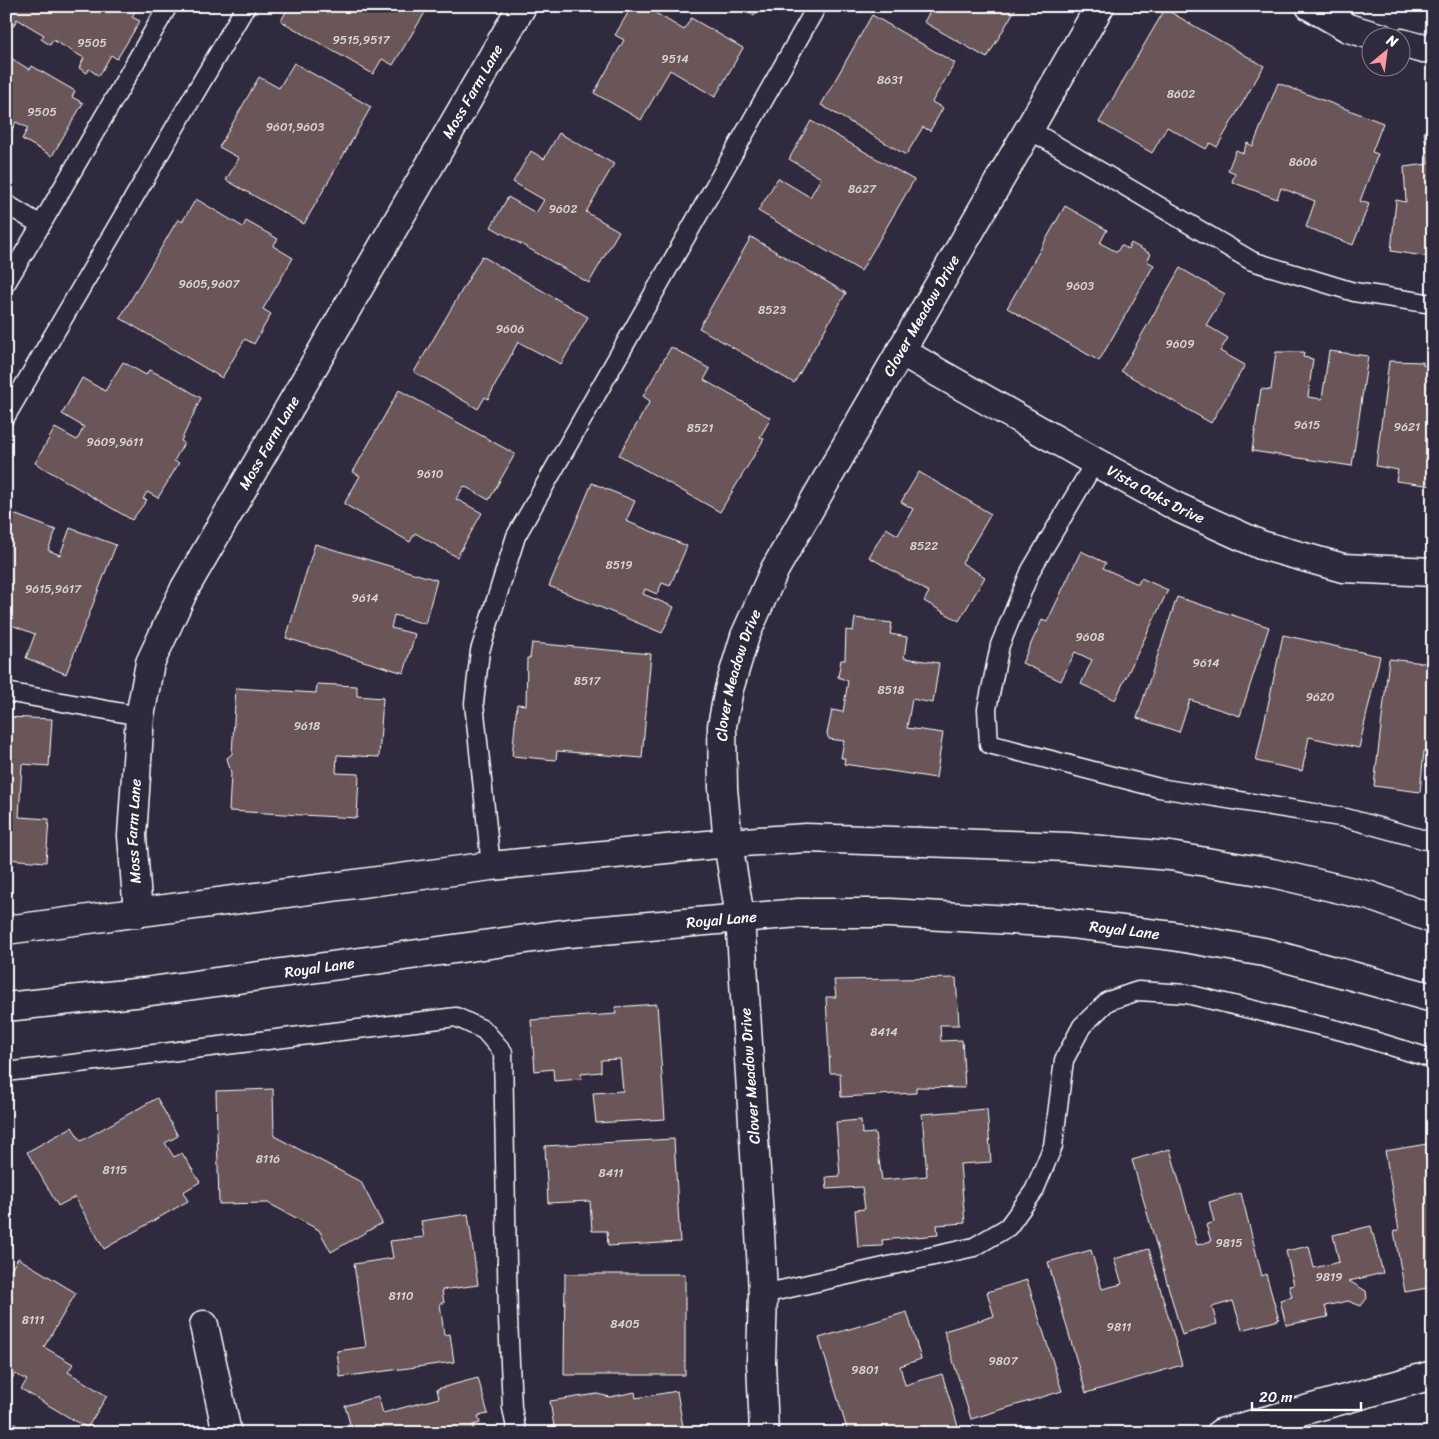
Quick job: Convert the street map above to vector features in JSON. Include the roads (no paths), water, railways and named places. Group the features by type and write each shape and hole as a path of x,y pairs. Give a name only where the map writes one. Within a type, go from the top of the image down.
{"street":[{"name":"Moss Farm Lane","path":"138,913 132,836 140,716 150,663 185,588 522,6"},
{"name":"Clover Meadow Drive","path":"764,1433 760,1361 764,1294 740,917 728,843 723,788 722,726 729,689 745,636 775,570 1100,6"},
{"path":"1310,6 1348,28 1362,32"},
{"path":"1412,46 1433,48"},
{"name":"Vista Oaks Drive","path":"902,352 1094,462 1179,508 1261,545 1342,568 1433,572"},
{"path":"6,930 491,866 728,843 806,838 945,841 1068,847 1170,856 1272,873 1362,894 1433,919"},
{"name":"Royal Lane","path":"6,1007 144,992 569,933 800,913 890,912 1063,923 1173,936 1264,952 1433,998"},
{"path":"204,1325 227,1433"},
{"path":"1221,1433 1433,1375"}],"lane":[{"path":"6,283 168,6"},
{"path":"6,416 246,6"},
{"path":"491,866 474,703 480,650 516,536 817,6"},
{"path":"1030,130 1252,261 1354,292 1433,304"},
{"path":"6,204 41,225"},
{"path":"1094,462 1031,570 1000,644 988,709 989,744 1159,788 1346,818 1433,842"},
{"path":"6,692 140,716"},
{"path":"764,1294 974,1247 1008,1227 1034,1191 1053,1146 1064,1060 1082,1026 1108,1001 1138,990 1187,994 1342,1031 1433,1059"},
{"path":"6,1072 456,1017 484,1030 503,1052 508,1318 512,1408 517,1433"},
{"path":"6,1430 11,1433"}]}
